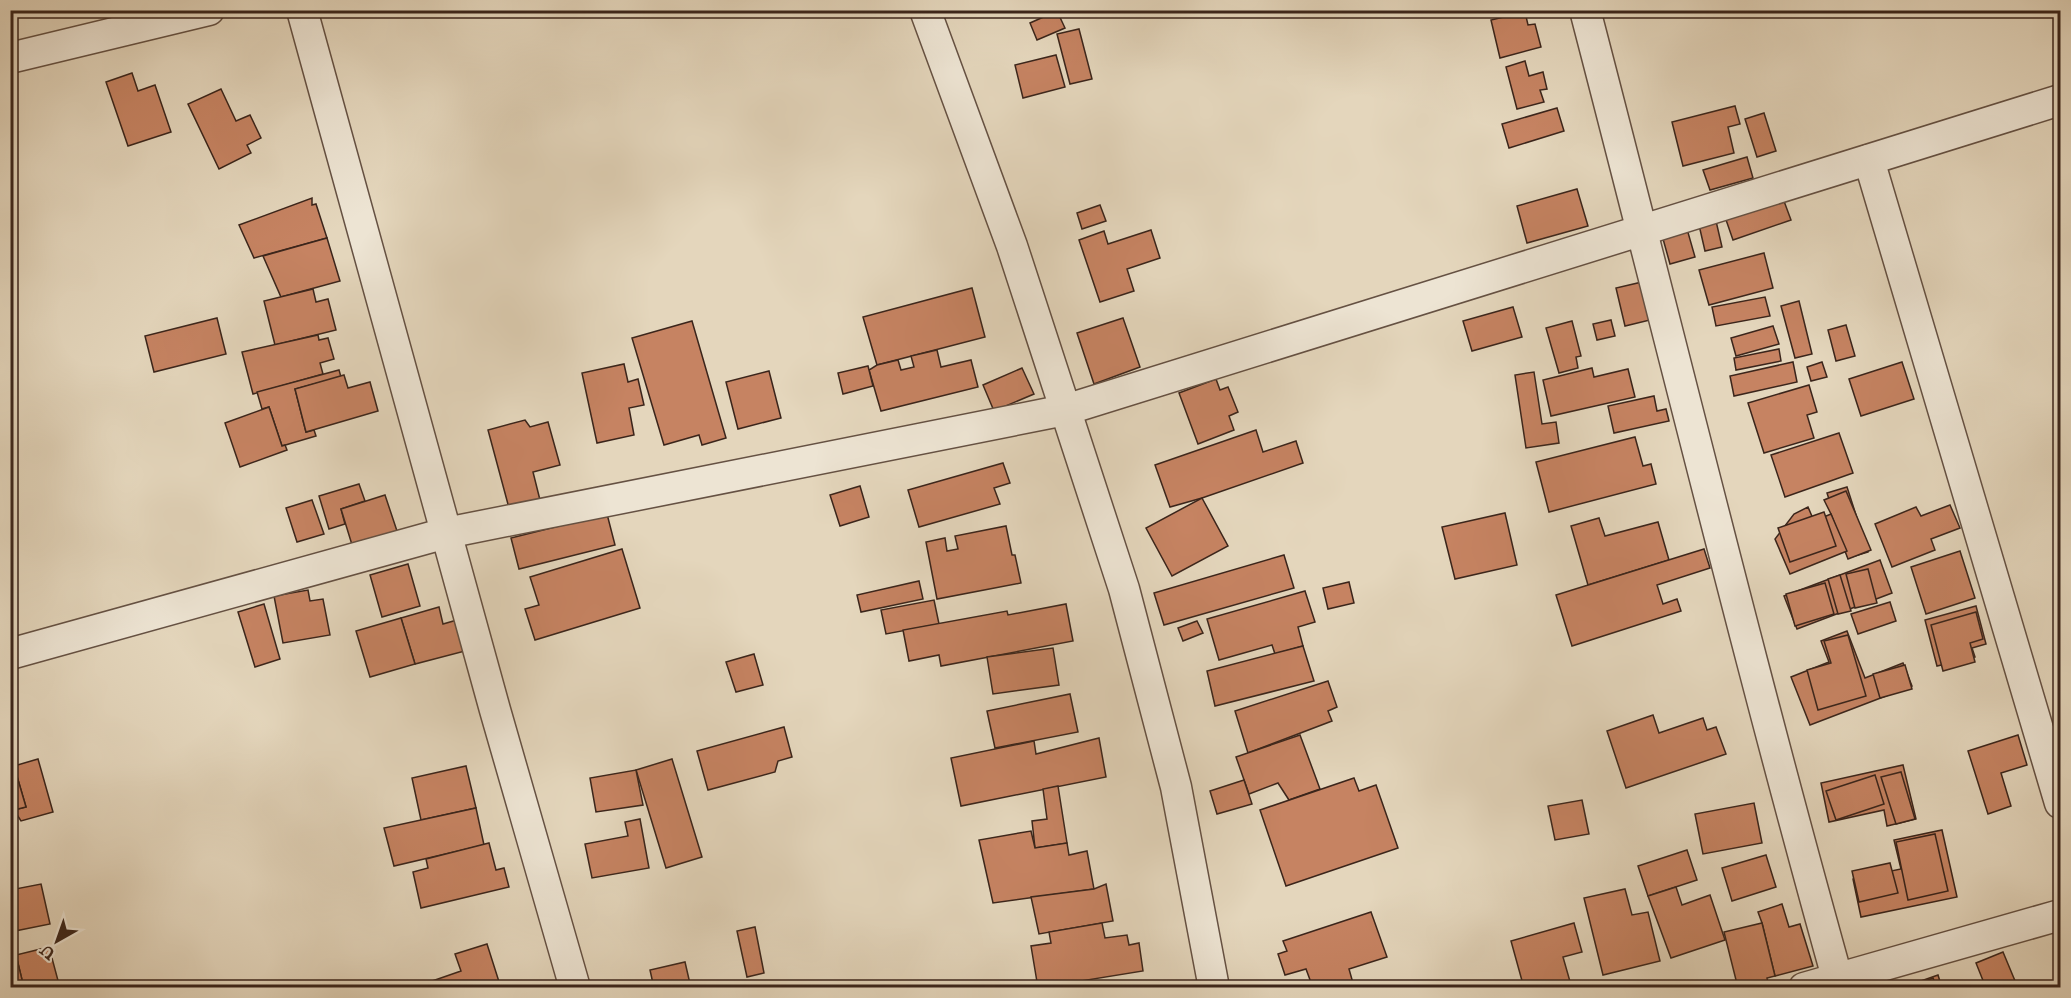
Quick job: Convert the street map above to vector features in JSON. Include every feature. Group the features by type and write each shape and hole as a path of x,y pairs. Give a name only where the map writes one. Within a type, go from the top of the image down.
{"street":[{"path":"10,58 209,10"},
{"path":"302,10 495,710 575,987"},
{"path":"925,10 1012,246 1124,589 1173,776 1214,987"},
{"path":"1585,10 1737,609 1839,983"},
{"path":"10,654 446,533 1065,410 2061,100"},
{"path":"1869,160 2061,803"},
{"path":"1804,987 1839,983 2061,915"}],"building":[{"path":"1057,11 1065,28 1037,40 1030,23"},
{"path":"1525,12 1528,25 1535,24 1541,47 1500,58 1491,20"},
{"path":"1079,29 1092,79 1070,84 1057,34"},
{"path":"1056,55 1065,87 1023,98 1015,65"},
{"path":"1525,61 1529,76 1543,72 1547,89 1540,90 1544,102 1517,109 1506,67"},
{"path":"132,73 138,91 155,85 171,132 128,146 106,82"},
{"path":"221,89 236,121 250,115 261,138 247,145 251,153 219,169 188,104"},
{"path":"1735,106 1740,124 1728,127 1734,153 1683,166 1672,122"},
{"path":"1557,108 1564,131 1509,148 1502,124"},
{"path":"1764,113 1776,151 1757,157 1745,119"},
{"path":"1747,157 1753,178 1710,190 1703,170"},
{"path":"1577,189 1588,226 1527,243 1517,206"},
{"path":"1781,193 1791,220 1733,240 1724,214"},
{"path":"312,198 312,205 316,204 327,238 254,258 239,225"},
{"path":"1100,205 1106,221 1082,229 1077,213"},
{"path":"1716,221 1722,247 1705,251 1699,225"},
{"path":"1685,222 1695,257 1670,264 1660,228"},
{"path":"1151,230 1160,258 1127,269 1134,291 1100,302 1079,240 1104,231 1108,244"},
{"path":"327,238 340,281 281,297 263,256"},
{"path":"1764,253 1773,288 1709,305 1699,270"},
{"path":"1642,282 1650,320 1625,326 1616,288"},
{"path":"972,288 985,337 877,365 863,317"},
{"path":"313,289 316,302 328,299 336,330 275,345 264,301"},
{"path":"1765,297 1770,316 1716,326 1712,307"},
{"path":"1799,301 1812,354 1795,358 1781,306"},
{"path":"1513,307 1522,337 1472,351 1463,321"},
{"path":"217,318 226,354 154,372 145,336"},
{"path":"1123,318 1140,367 1094,384 1077,333"},
{"path":"1611,320 1615,336 1597,340 1593,324"},
{"path":"692,321 726,438 702,445 699,435 664,445 632,338"},
{"path":"1572,321 1581,356 1576,357 1578,368 1559,373 1546,328"},
{"path":"1846,325 1855,356 1836,361 1828,330"},
{"path":"1773,326 1779,344 1736,356 1731,338"},
{"path":"318,335 319,340 328,338 334,359 320,363 323,374 253,394 242,352"},
{"path":"1779,349 1781,361 1736,370 1734,358"},
{"path":"937,350 941,367 971,360 978,387 881,411 869,370 877,365 898,360 901,370 914,367 911,356"},
{"path":"1793,362 1797,382 1734,396 1730,376"},
{"path":"1822,362 1827,377 1811,381 1807,367"},
{"path":"1902,362 1914,399 1861,416 1849,379"},
{"path":"624,364 628,382 638,379 644,405 629,408 634,435 597,443 582,373"},
{"path":"868,366 873,386 843,394 838,373"},
{"path":"1022,368 1034,394 994,411 983,385"},
{"path":"1592,368 1594,377 1628,369 1635,397 1551,416 1543,380"},
{"path":"339,370 341,377 295,389 306,432 314,430 316,436 282,446 269,407 262,409 257,392"},
{"path":"769,371 781,418 738,429 726,382"},
{"path":"1534,372 1542,424 1556,422 1559,443 1526,448 1515,375"},
{"path":"344,375 348,388 370,382 378,411 306,432 295,389"},
{"path":"1216,379 1220,390 1228,387 1238,412 1229,416 1234,430 1198,444 1179,393"},
{"path":"1809,385 1817,412 1807,415 1814,438 1764,453 1748,403"},
{"path":"1654,396 1657,411 1666,409 1669,421 1614,433 1608,406"},
{"path":"269,407 282,446 285,445 287,450 240,467 225,423"},
{"path":"525,420 530,427 548,422 560,465 533,472 540,500 509,508 488,430"},
{"path":"1256,430 1263,452 1296,441 1303,463 1170,507 1155,465"},
{"path":"1839,433 1853,473 1785,497 1771,455"},
{"path":"1635,437 1643,466 1651,464 1656,484 1549,512 1536,462"},
{"path":"1003,463 1010,483 994,488 1000,504 919,527 908,490"},
{"path":"359,484 365,501 341,509 345,524 329,529 319,496"},
{"path":"860,486 869,517 840,526 830,495"},
{"path":"1847,487 1868,552 1848,558 1827,493"},
{"path":"1846,491 1871,550 1848,559 1824,500"},
{"path":"385,495 398,534 353,548 341,509"},
{"path":"1202,498 1228,546 1172,576 1146,528"},
{"path":"312,500 324,534 297,542 286,508"},
{"path":"1950,505 1960,528 1931,539 1935,550 1892,567 1875,524 1916,507 1921,516"},
{"path":"1808,507 1814,521 1831,514 1847,551 1790,574 1775,539 1794,514"},
{"path":"1824,512 1836,546 1790,562 1778,528"},
{"path":"1505,513 1517,565 1455,579 1442,527"},
{"path":"607,514 615,545 519,569 511,538"},
{"path":"1599,518 1605,536 1658,522 1669,560 1588,585 1571,526"},
{"path":"1006,526 1021,583 937,599 926,542 945,538 947,551 958,549 955,536"},
{"path":"622,549 640,608 535,640 525,609 539,605 530,577"},
{"path":"1704,549 1710,568 1657,585 1663,604 1677,599 1681,611 1572,646 1556,595"},
{"path":"1960,551 1975,598 1926,614 1911,567"},
{"path":"1284,555 1294,588 1164,625 1154,593"},
{"path":"1880,560 1892,593 1797,629 1784,596"},
{"path":"408,564 420,606 382,617 370,575"},
{"path":"1868,569 1877,603 1855,608 1846,574"},
{"path":"1840,575 1851,611 1838,614 1828,579"},
{"path":"919,581 923,599 861,612 857,595"},
{"path":"1349,582 1354,603 1328,609 1323,588"},
{"path":"1825,583 1834,614 1795,626 1786,594"},
{"path":"308,590 310,601 323,599 330,635 283,643 274,596"},
{"path":"1305,591 1315,622 1298,627 1303,646 1275,654 1272,645 1219,660 1207,619"},
{"path":"934,600 939,624 886,634 881,610"},
{"path":"1890,602 1896,621 1858,634 1851,614"},
{"path":"264,604 280,659 255,667 238,612"},
{"path":"1066,604 1073,641 941,666 939,655 909,661 903,630 1007,611 1008,615"},
{"path":"1976,606 1986,644 1972,648 1975,657 1937,666 1925,620"},
{"path":"439,607 443,624 457,620 465,651 415,664 401,618"},
{"path":"1976,612 1983,639 1970,643 1975,662 1943,671 1931,625"},
{"path":"401,618 415,664 370,677 356,631"},
{"path":"1197,621 1203,633 1183,641 1178,628"},
{"path":"1847,631 1865,678 1903,663 1912,686 1810,725 1791,677 1829,662 1821,641"},
{"path":"1848,635 1866,696 1818,710 1807,670 1831,663 1824,641"},
{"path":"1303,646 1314,681 1215,706 1207,671"},
{"path":"1053,648 1059,685 993,694 987,657"},
{"path":"754,654 763,685 736,692 726,662"},
{"path":"1905,665 1912,689 1880,698 1873,674"},
{"path":"1328,681 1337,707 1328,711 1332,721 1248,753 1235,711"},
{"path":"1070,694 1078,732 995,748 987,711"},
{"path":"1653,715 1659,733 1703,718 1707,730 1716,727 1726,754 1626,788 1607,731"},
{"path":"784,727 792,757 778,761 775,772 708,790 697,751"},
{"path":"1300,735 1320,789 1289,800 1278,783 1249,794 1236,757"},
{"path":"2018,735 2027,765 2001,773 2011,806 1988,814 1968,751"},
{"path":"1099,738 1106,777 961,806 951,758 1034,741 1036,754"},
{"path":"38,759 53,812 21,821 14,810 26,807 14,766"},
{"path":"672,759 702,857 666,868 636,770"},
{"path":"1903,765 1916,819 1887,826 1884,810 1829,822 1821,783"},
{"path":"14,766 26,807 10,811 10,767"},
{"path":"466,766 476,808 421,820 412,778"},
{"path":"636,770 643,805 596,812 590,778"},
{"path":"1901,772 1915,819 1896,824 1881,777"},
{"path":"1875,775 1884,804 1836,820 1826,791"},
{"path":"1354,778 1359,791 1376,785 1398,848 1286,886 1260,810"},
{"path":"1244,780 1252,804 1217,814 1210,791"},
{"path":"1058,786 1067,843 1035,848 1032,821 1047,819 1043,789"},
{"path":"1582,800 1589,834 1555,840 1548,806"},
{"path":"1754,803 1762,843 1703,854 1695,814"},
{"path":"476,808 484,845 394,866 384,828"},
{"path":"640,819 649,868 592,878 585,844 628,836 625,822"},
{"path":"1942,830 1957,897 1861,917 1853,879 1901,869 1894,840"},
{"path":"1031,831 1035,848 1067,843 1069,855 1087,851 1094,889 993,903 979,840"},
{"path":"1935,834 1948,891 1908,900 1896,842"},
{"path":"489,843 496,870 504,868 509,887 421,908 413,872 428,868 426,859"},
{"path":"1687,850 1697,880 1648,896 1638,866"},
{"path":"1766,855 1776,887 1732,901 1722,868"},
{"path":"1890,863 1898,893 1859,902 1852,871"},
{"path":"41,884 50,924 10,932 10,890"},
{"path":"1106,884 1113,921 1039,934 1031,897 1094,889"},
{"path":"1676,887 1682,905 1710,895 1725,940 1671,958 1648,896"},
{"path":"1625,889 1632,915 1648,912 1660,961 1603,975 1584,898"},
{"path":"1782,904 1789,927 1800,924 1813,966 1775,976 1758,912"},
{"path":"1371,912 1387,957 1349,969 1353,983 1341,988 1313,988 1306,969 1285,975 1278,954 1287,951 1283,941"},
{"path":"1102,923 1105,938 1127,935 1129,945 1139,943 1143,971 1038,988 1031,946 1051,943 1049,932"},
{"path":"1574,923 1582,952 1563,957 1571,985 1563,988 1524,988 1511,941"},
{"path":"1762,923 1775,976 1767,978 1769,988 1738,988 1724,932"},
{"path":"755,927 764,973 747,977 737,931"},
{"path":"487,944 501,988 412,988 461,971 455,954"},
{"path":"49,947 60,988 24,988 16,955"},
{"path":"2003,952 2018,988 1986,988 1976,963"},
{"path":"16,955 24,988 10,988 10,956"},
{"path":"685,962 691,988 654,988 650,970"},
{"path":"1938,975 1942,988 1901,988"},
{"path":"1933,978 1937,988 1907,988"},
{"path":"1390,982 1392,988 1352,988 1357,986"}]}
